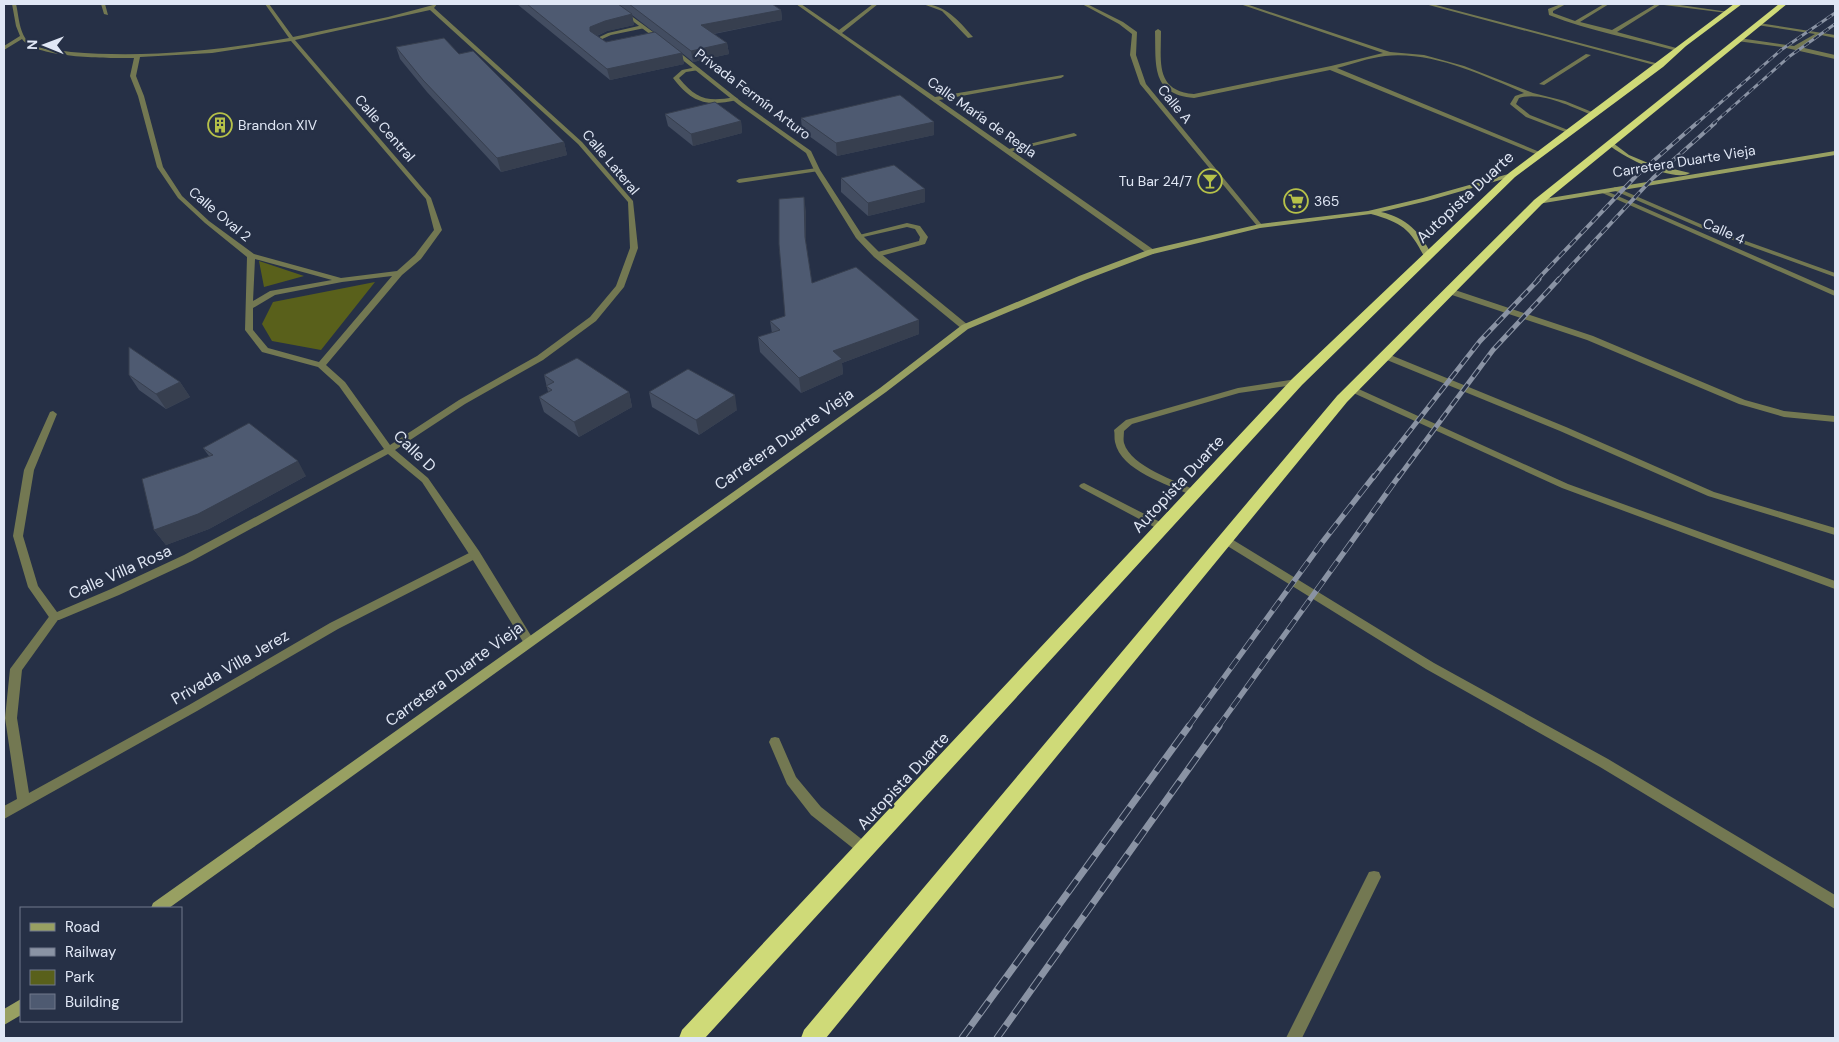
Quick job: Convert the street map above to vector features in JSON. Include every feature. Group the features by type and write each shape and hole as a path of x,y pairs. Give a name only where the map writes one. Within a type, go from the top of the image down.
{"highway":[{"path":"812,1038 1225,539 1352,389 1538,202 1783,4"},
{"name":"Autopista Duarte","path":"690,1038 1297,382 1512,175 1660,65 1677,49 1732,8"}],"main road":[{"path":"1611,144 1628,157 1644,164 1700,175"},
{"name":"Carretera Duarte Vieja","path":"1538,202 1834,155"},
{"name":"Carretera Duarte Vieja","path":"159,907 882,390 965,327 1082,278 1151,252 1260,226 1368,213 1425,200 1512,175"},
{"path":"1368,213 1394,218 1408,227 1422,243 1428,256"},
{"path":"4,1018 20,1007"}],"street":[{"path":"14,4 22,37 30,45 50,51 137,57 293,40 433,6"},
{"path":"103,4 106,14"},
{"name":"Calle Central","path":"267,4 293,40 429,199 438,230 418,257 399,273"},
{"name":"Privada Fermín Arturo","path":"612,4 659,38 735,99 809,152 817,170 859,236 877,255 965,327"},
{"name":"Calle María de Regla","path":"798,4 1151,252"},
{"path":"840,32 876,4"},
{"path":"924,4 944,10 970,37"},
{"name":"Calle A","path":"1084,4 1121,23 1135,33 1132,55 1143,84 1260,226"},
{"path":"1242,4 1390,54"},
{"path":"1427,4 1660,65"},
{"path":"1564,4 1550,10 1551,14 1575,23 1677,49"},
{"path":"1575,23 1607,4"},
{"path":"1611,33 1659,4"},
{"path":"1664,4 1732,8"},
{"name":"Calle Lateral","path":"389,450 462,402 540,358 593,319 620,287 634,248 631,202 610,176 580,142 433,6"},
{"path":"1759,24 1835,36"},
{"path":"608,49 596,40 610,34 643,27"},
{"path":"1158,31 1159,73 1174,94 1181,96 1194,96 1355,63 1370,56 1390,54 1421,55 1594,114"},
{"path":"1795,48 1821,33"},
{"path":"4,48 22,37"},
{"path":"650,41 659,38"},
{"path":"1739,40 1795,48 1835,57"},
{"path":"1542,84 1588,54"},
{"name":"Calle Oval 2","path":"137,57 133,76 141,96 160,167 180,197 207,222 251,256 249,330 265,350 320,365"},
{"path":"697,68 684,72 676,78 695,98 703,103 716,103 735,99"},
{"path":"1331,68 1540,154"},
{"path":"935,99 1061,76"},
{"path":"1531,94 1517,96 1514,99 1514,104 1518,110 1528,116 1570,132"},
{"path":"1008,150 1074,135"},
{"path":"739,181 817,170"},
{"path":"1614,189 1710,230 1835,275"},
{"name":"Calle 4","path":"1602,192 1835,294"},
{"path":"859,236 907,225 918,227 924,237 922,242 877,255"},
{"path":"251,256 342,280"},
{"path":"249,307 273,293 342,280 399,273"},
{"path":"320,365 399,273"},
{"path":"1449,291 1590,338 1742,402 1784,414 1835,419"},
{"path":"1385,356 1563,429 1711,494 1835,532"},
{"name":"Calle D","path":"320,365 342,384 389,450 425,480 475,554 529,642"},
{"path":"1194,493 1132,463 1121,450 1117,440 1119,430 1129,422 1238,391 1297,382"},
{"path":"1352,389 1566,486 1835,585"},
{"name":"Calle Villa Rosa","path":"53,414 29,470 18,536 33,587 55,617 188,558 389,450"},
{"path":"1084,486 1162,527"},
{"path":"1225,539 1430,666 1604,763 1835,902"},
{"name":"Privada Villa Jerez","path":"4,813 334,626 475,554"},
{"path":"24,802 11,718 16,669 55,617"},
{"path":"775,742 791,780 816,811 864,849"},
{"path":"1294,1038 1374,876"}],"green space":[{"path":"259,261 304,276 264,287"},
{"path":"375,282 321,350 272,341 262,324 273,302"}],"building":[{"path":"527,4 618,4 632,14 590,27 590,31 606,42 655,32 682,53 607,69"},
{"path":"629,4 772,4 781,10 701,25 727,43 691,51"},
{"path":"444,38 459,54 473,51 564,142 497,158 423,80 396,47"},
{"path":"900,95 934,122 836,143 801,118"},
{"path":"715,102 741,121 691,134 665,114"},
{"path":"894,165 925,189 868,203 841,178"},
{"path":"804,197 805,237 812,283 856,267 919,320 833,351 842,359 799,378 758,337 780,330 770,321 785,316 779,244 779,199"},
{"path":"129,347 180,382 156,394 129,375"},
{"path":"577,358 629,392 574,422 539,397 552,390 546,386 554,382 544,375"},
{"path":"688,369 735,395 696,420 649,392"},
{"path":"249,423 298,461 198,514 154,530 142,479 213,455 203,448"}],"railway":[{"path":"1696,124 1781,50 1835,13"},
{"path":"1713,124 1790,56 1835,24"},
{"path":"1537,280 1636,176 1697,123"},
{"path":"1558,280 1653,178 1715,123"},
{"path":"1373,478 1480,341 1539,279"},
{"path":"1398,478 1493,350 1559,279"},
{"path":"1188,727 1321,544 1374,476"},
{"path":"1218,727 1399,476"},
{"path":"962,1038 1189,726"},
{"path":"997,1038 1219,726"}],"place":[{"name":"Brandon XlV","path":"220,125"},
{"name":"Tu Bar 24/7","path":"1210,181"},
{"name":"365","path":"1296,201"}]}
